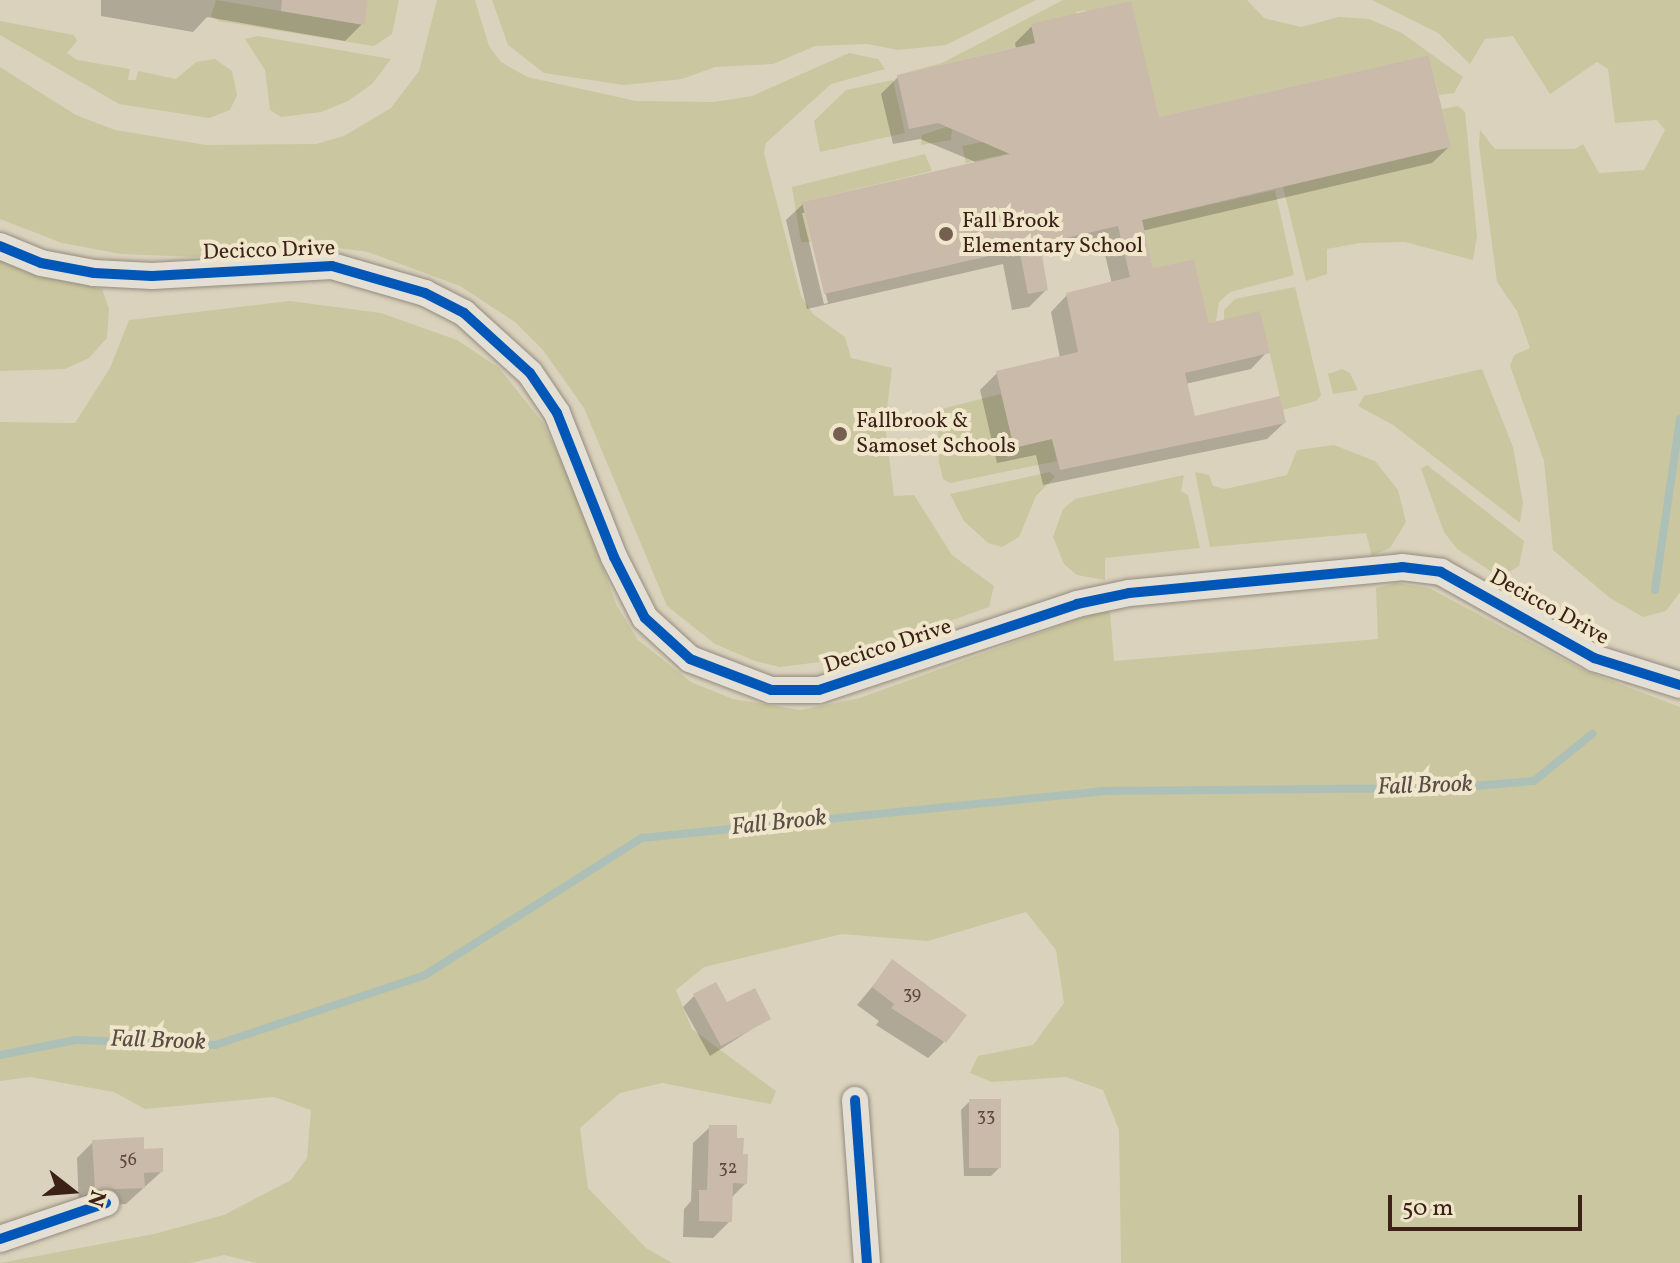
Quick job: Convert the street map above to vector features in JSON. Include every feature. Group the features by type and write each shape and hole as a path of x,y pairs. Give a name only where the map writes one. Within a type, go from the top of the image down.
{"street":[{"name":"Decicco Drive","path":"0,246 41,263 94,273 152,276 332,266 425,293 464,313 530,373 557,413 614,557 645,618 690,659 771,690 819,690 1077,604 1129,593 1402,567 1441,572 1594,658 1680,685"},
{"path":"855,1100 867,1263"},
{"path":"0,1239 106,1203"}],"shaded area":[{"path":"216,0 363,25 368,0 399,0 392,34 374,46 219,21 211,16"},
{"path":"437,0 475,0 489,46 501,62 527,77 636,101 714,102 752,96 849,53 878,59 885,69 831,84 766,143 764,153 801,296 813,314 845,337 851,358 892,368 885,425 894,496 914,495 952,555 994,586 989,607 844,659 780,667 755,661 715,644 667,606 584,408 543,350 515,322 460,286 368,252 338,248 197,257 121,254 62,243 0,219 0,67 76,115 115,130 206,145 316,144 344,136 391,108 419,71"},
{"path":"492,0 1036,0 946,45 898,50 867,44 815,46 773,64 715,67 682,79 624,85 544,73 508,45"},
{"path":"1063,0 1247,0 1264,18 1301,27 1339,17 1369,19 1402,33 1463,77 1454,93 1439,95 1429,55 1159,117 1130,1 1086,17 1085,10 1076,12 1077,19 1031,24 1045,92 1030,96 1017,47 897,75 942,63"},
{"path":"1372,0 1680,0 1680,592 1666,611 1643,617 1610,598 1553,550 1544,461 1510,366 1514,355 1530,348 1517,311 1497,282 1479,145 1480,130 1495,149 1575,149 1583,144 1599,173 1644,170 1665,130 1657,120 1615,123 1608,69 1597,62 1550,94 1513,36 1485,39 1470,64 1438,33"},
{"path":"0,21 74,35 77,41 67,53 77,60 130,69 128,80 136,80 138,71 176,79 196,62 215,59 232,71 237,95 230,110 209,118 119,104 0,35"},
{"path":"258,36 391,59 372,84 348,101 321,112 281,117 270,110 265,70 245,39"},
{"path":"893,80 905,133 820,152 814,121 846,90"},
{"path":"1458,106 1465,112 1477,236 1473,260 1405,242 1360,243 1327,249 1327,274 1306,281 1283,187 1451,147 1442,109"},
{"path":"946,127 952,129 951,140 921,145 922,135"},
{"path":"1008,137 1039,146 966,163 962,146"},
{"path":"925,154 932,171 802,202 811,242 801,242 792,187"},
{"path":"1275,190 1294,275 1230,292 1219,302 1216,321 1209,323 1194,259 1153,268 1142,220"},
{"path":"0,260 32,274 102,289 109,309 107,338 89,358 65,369 0,371"},
{"path":"1295,287 1321,395 1316,401 1283,410 1260,312 1224,320 1224,310 1235,299"},
{"path":"290,301 381,313 457,340 499,368 543,423 569,476 617,606 638,640 691,682 733,699 800,710 860,698 1103,610 1110,612 1114,661 1378,639 1376,588 1397,583 1429,588 1583,670 1680,707 1680,1263 1121,1263 1119,1130 1103,1090 1066,1077 992,1082 970,1073 978,1056 1033,1045 1064,1003 1056,950 1026,912 928,941 842,934 704,967 676,990 692,1029 776,1091 771,1104 662,1083 620,1093 580,1128 588,1188 646,1248 672,1263 257,1263 224,1255 190,1263 0,1263 154,1234 224,1215 291,1180 307,1158 311,1110 274,1097 145,1109 114,1092 30,1077 0,1081 0,422 75,423 110,368 129,320"},
{"path":"1342,369 1350,373 1358,390 1333,394 1328,374"},
{"path":"1482,369 1513,447 1523,503 1520,523 1393,425 1358,406 1364,396"},
{"path":"1001,394 1014,447 1052,439 1057,461 950,483 943,479 939,462 937,410"},
{"path":"1334,445 1375,461 1398,490 1406,522 1390,548 1372,556 1366,533 1210,547 1195,472 1209,475 1213,486 1225,489 1287,475 1297,450"},
{"path":"1427,465 1524,541 1519,566 1507,573 1492,572 1457,549 1444,532 1421,469"},
{"path":"1050,472 1055,477 1036,496 1019,537 1002,547 988,543 964,521 950,494"},
{"path":"1184,475 1181,491 1188,495 1200,548 1105,558 1105,580 1077,575 1064,564 1053,537 1063,509 1075,499"}],"building":[{"path":"282,0 368,0 364,25 281,11"},
{"name":"Fall Brook Elementary School","path":"1131,1 1159,117 1429,55 1451,147 1142,220 1153,268 1194,259 1209,323 1260,311 1270,353 1185,373 1195,416 1280,396 1286,423 1060,470 1052,439 1014,448 996,371 1078,352 1066,293 1130,277 1118,226 1040,244 1048,290 1028,294 1019,249 824,294 802,202 1010,154 938,123 909,129 897,75 1035,43 1031,24"},
{"path":"892,959 967,1015 946,1043 891,1008 894,1004 872,987"},
{"path":"716,982 727,1002 755,988 771,1019 721,1046 693,994"},
{"path":"969,1099 1001,1099 1001,1168 969,1168"},
{"path":"709,1125 737,1125 737,1138 744,1138 743,1154 748,1154 747,1184 733,1183 732,1222 699,1221 699,1190 707,1190"},
{"path":"144,1137 144,1149 163,1148 163,1172 144,1173 145,1188 95,1190 92,1140"}],"waterway":[{"name":"Fall Brook","path":"1655,590 1680,419"},
{"name":"Fall Brook","path":"0,1055 76,1040 215,1045 425,975 642,838 1101,791 1450,788 1534,781 1592,734"}],"cycle path":[{"path":"0,246 41,263 94,273 152,276 332,266 425,293 464,313 530,373 557,413 614,557 645,618 690,659 771,690 819,690 1077,604 1129,593 1402,567 1441,572 1594,658 1680,685"},
{"path":"855,1100 867,1263"},
{"path":"0,1239 106,1203"}],"place":[{"name":"Fall Brook Elementary School","path":"946,234"},
{"name":"Fallbrook & Samoset Schools","path":"840,434"}]}
